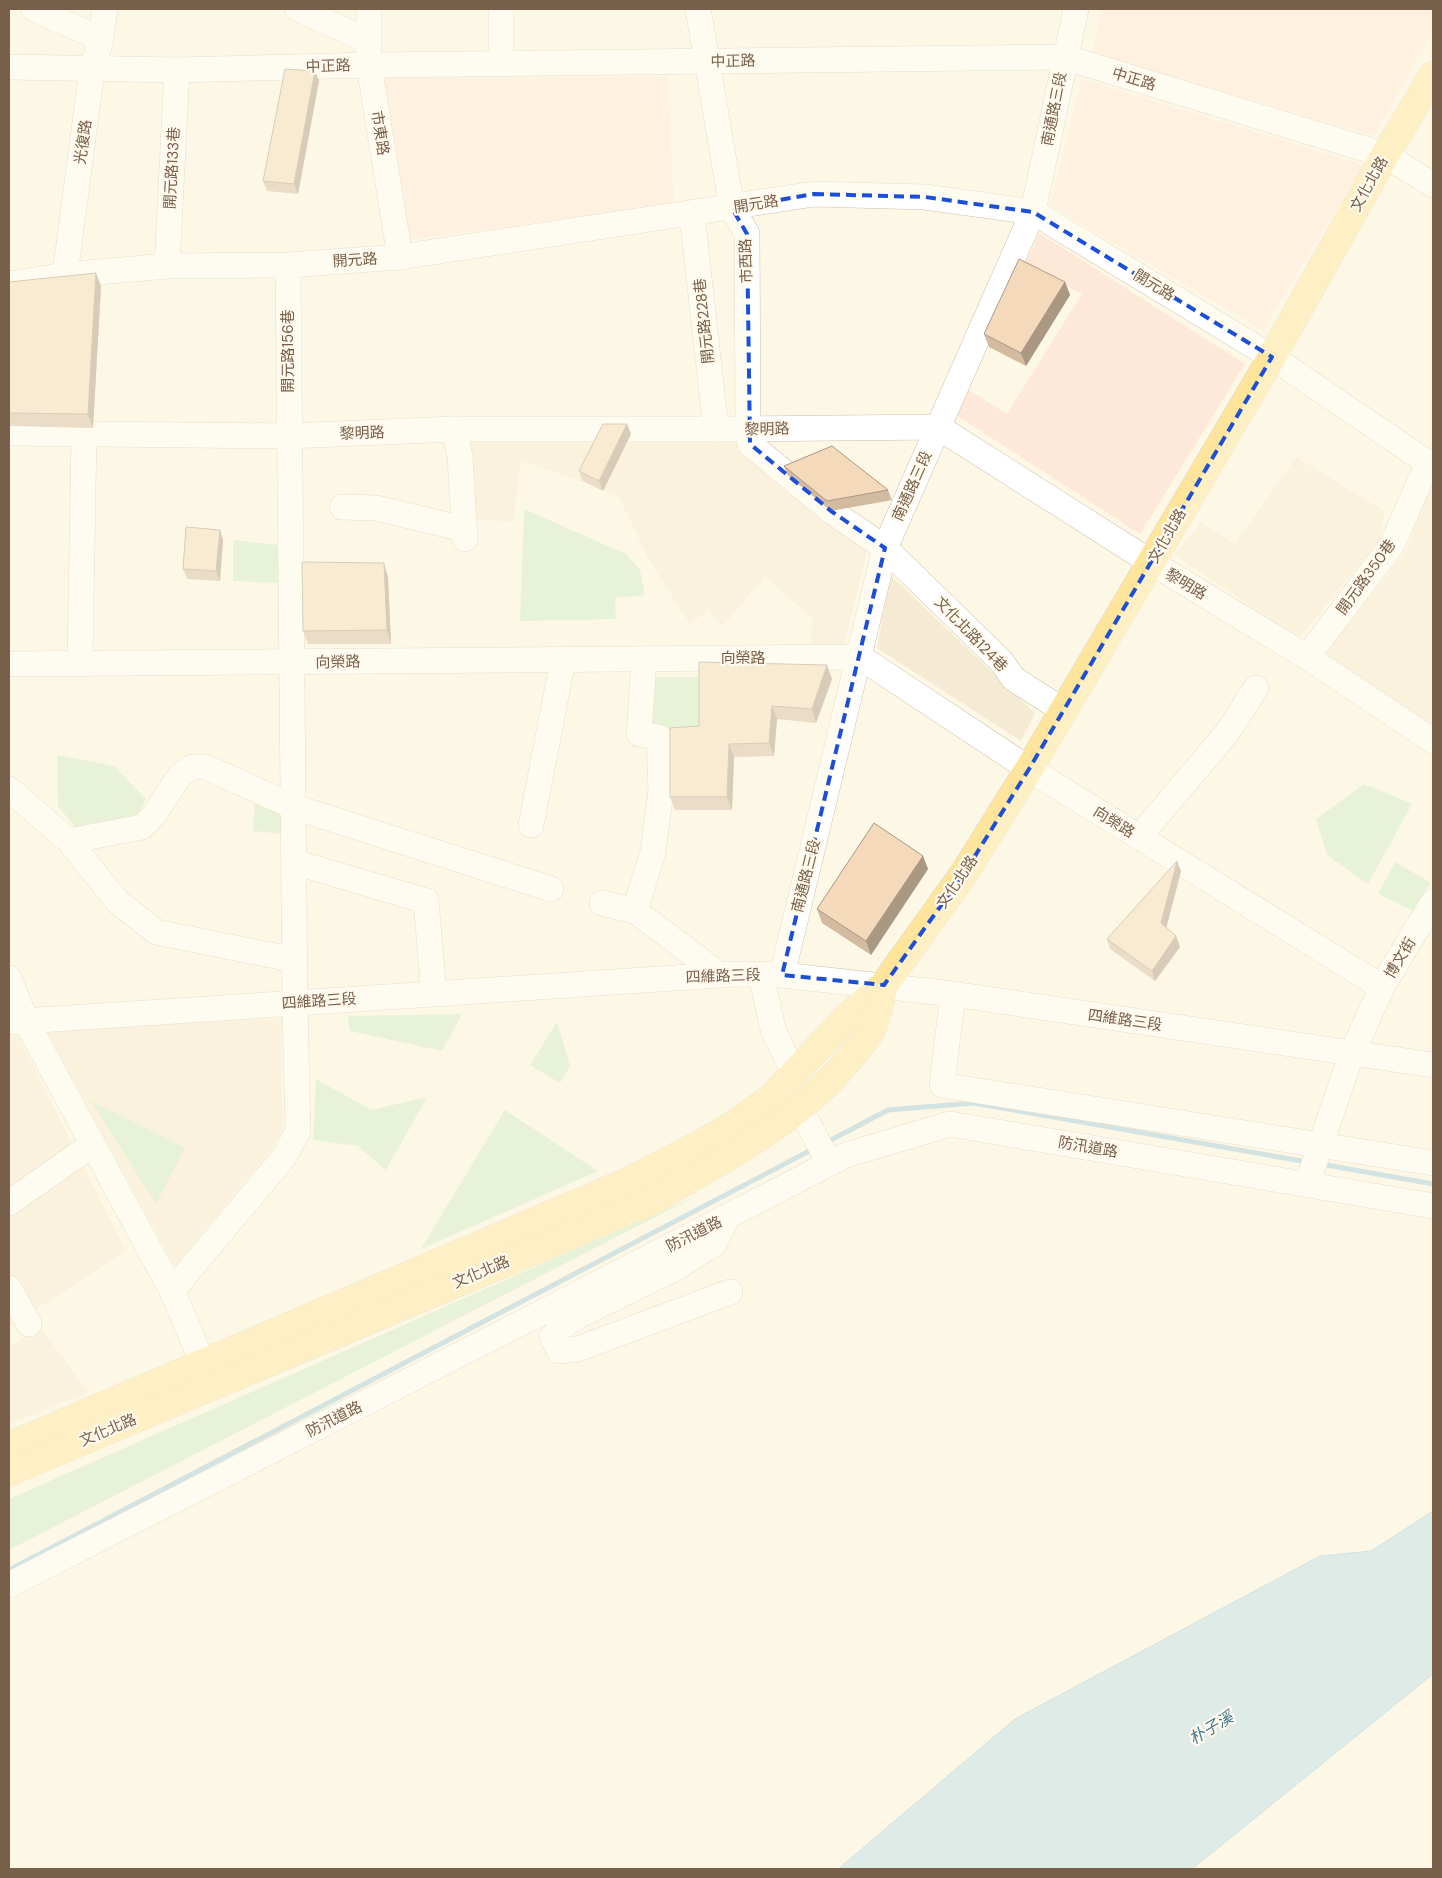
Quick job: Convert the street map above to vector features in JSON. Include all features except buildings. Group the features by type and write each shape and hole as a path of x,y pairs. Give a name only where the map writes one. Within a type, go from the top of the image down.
{"main road":[{"name":"文化北路","path":"9,1472 208,1374 627,1182 733,1125 772,1097 846,1018 884,985 964,872 1029,770 1152,563 1272,357 1385,154 1433,75"},
{"name":"文化北路","path":"9,1446 208,1374 649,1202 724,1159 785,1121 800,1108 840,1071 870,1032 884,985"}],"street":[{"path":"34,9 101,38"},
{"name":"光復路","path":"65,276 92,70 101,38 105,9"},
{"path":"298,9 369,53"},
{"name":"市東路","path":"369,9 369,53 400,257"},
{"path":"501,9 501,64"},
{"name":"市西路","path":"698,9 732,208 746,234 748,429"},
{"name":"南通路三段","path":"772,975 860,657 885,548 1033,212 1064,58 1076,9"},
{"name":"中正路","path":"9,67 92,70 177,70 369,53 501,64 1064,58 1385,154 1433,185"},
{"name":"開元路133巷","path":"167,266 177,70"},
{"name":"開元路","path":"9,284 65,276 167,266 288,265 400,257 732,208 814,194 924,197 1033,212 1272,357 1431,464"},
{"name":"開元路228巷","path":"692,214 716,429"},
{"name":"開元路156巷","path":"172,1291 284,1157 298,1131 295,1003 288,265"},
{"name":"黎明路","path":"9,433 289,436 454,429 938,427 1152,563 1307,657 1433,741"},
{"path":"342,507 376,508 465,534 460,457 454,429"},
{"name":"文化北路124巷","path":"748,429 750,444 831,511 885,548 1001,660 1014,679 1064,711"},
{"path":"80,664 84,433"},
{"name":"開元路350巷","path":"1307,657 1392,545 1431,464"},
{"name":"向榮路","path":"9,664 860,657 1029,770 1382,987"},
{"path":"635,911 653,852 661,790 659,737 639,734 644,659"},
{"path":"531,824 563,660"},
{"path":"1140,837 1227,734 1256,688"},
{"path":"69,842 142,828 154,815 180,775 192,767 206,767 294,807 551,889"},
{"path":"9,789 69,842 117,902 156,932 295,960"},
{"path":"294,862 426,901 434,994"},
{"path":"602,902 635,911 720,975"},
{"name":"博文街","path":"1307,1184 1352,1053 1382,987 1433,902"},
{"name":"四維路三段","path":"18,1021 720,975 772,975 884,985 953,994 1433,1065"},
{"path":"772,975 773,1029 794,1074"},
{"path":"9,978 18,1021 93,1144 172,1291 208,1374"},
{"path":"953,994 942,1085 1433,1163"},
{"path":"800,1108 829,1163"},
{"name":"防汛道路","path":"9,1585 846,1154 950,1124 1433,1206"},
{"path":"9,1203 93,1144"},
{"path":"728,1216 714,1244 676,1268 578,1316 560,1328 552,1337 560,1351 578,1349 730,1292"},
{"path":"9,1288 28,1324"}],"highlighted area":[{"path":"814,194 925,197 1033,212 1272,357 1029,769 965,872 884,985 782,975 885,548 831,511 750,444 747,234 732,208"}],"shaded area":[{"path":"1101,9 1433,9 1433,29 1375,136 1093,54"},
{"path":"667,77 674,204 409,240 381,78"},
{"path":"1082,79 1363,165 1263,330 1050,206"},
{"path":"1039,233 1245,364 1140,534 956,415 967,389 1007,414 1082,294 1026,263"},
{"path":"736,434 869,541 843,651 810,650 812,618 765,576 722,627 709,609 690,624 648,558 618,495 521,460 513,522 477,519 465,437"},
{"path":"1296,457 1384,511 1380,540 1299,638 1174,555 1201,522 1235,544"},
{"path":"1430,476 1433,477 1433,726 1324,654 1408,549"},
{"path":"890,575 1035,713 1021,741 877,648"},
{"path":"282,1018 282,1130 271,1150 175,1266 46,1030"},
{"path":"18,1036 126,1251 9,1327 9,1037"},
{"path":"41,1328 88,1392 9,1424 9,1347"}],"green space":[{"path":"524,509 626,554 640,570 645,595 615,598 616,619 520,621"},
{"path":"233,540 278,545 278,583 233,581"},
{"path":"649,677 700,677 700,740 643,734"},
{"path":"57,755 114,766 146,799 137,816 75,827 58,806"},
{"path":"1364,784 1412,804 1368,884 1327,855 1316,819"},
{"path":"255,802 283,813 283,834 253,831"},
{"path":"1395,862 1431,883 1414,911 1378,894"},
{"path":"462,1014 442,1051 350,1031 348,1016"},
{"path":"557,1022 570,1066 560,1083 530,1065"},
{"path":"316,1079 371,1110 427,1097 386,1170 358,1146 313,1140"},
{"path":"91,1101 185,1148 156,1204"},
{"path":"505,1110 598,1171 421,1249"},
{"path":"698,1195 9,1550 9,1499"}],"water":[{"name":"朴子溪","path":"1433,1511 1433,1674 1192,1869 838,1869 1015,1719 1320,1556 1371,1551"}],"waterway":[{"path":"827,1142 888,1110 974,1103 1307,1162"},
{"path":"9,1570 815,1148"},
{"path":"1321,1164 1433,1184"}]}
